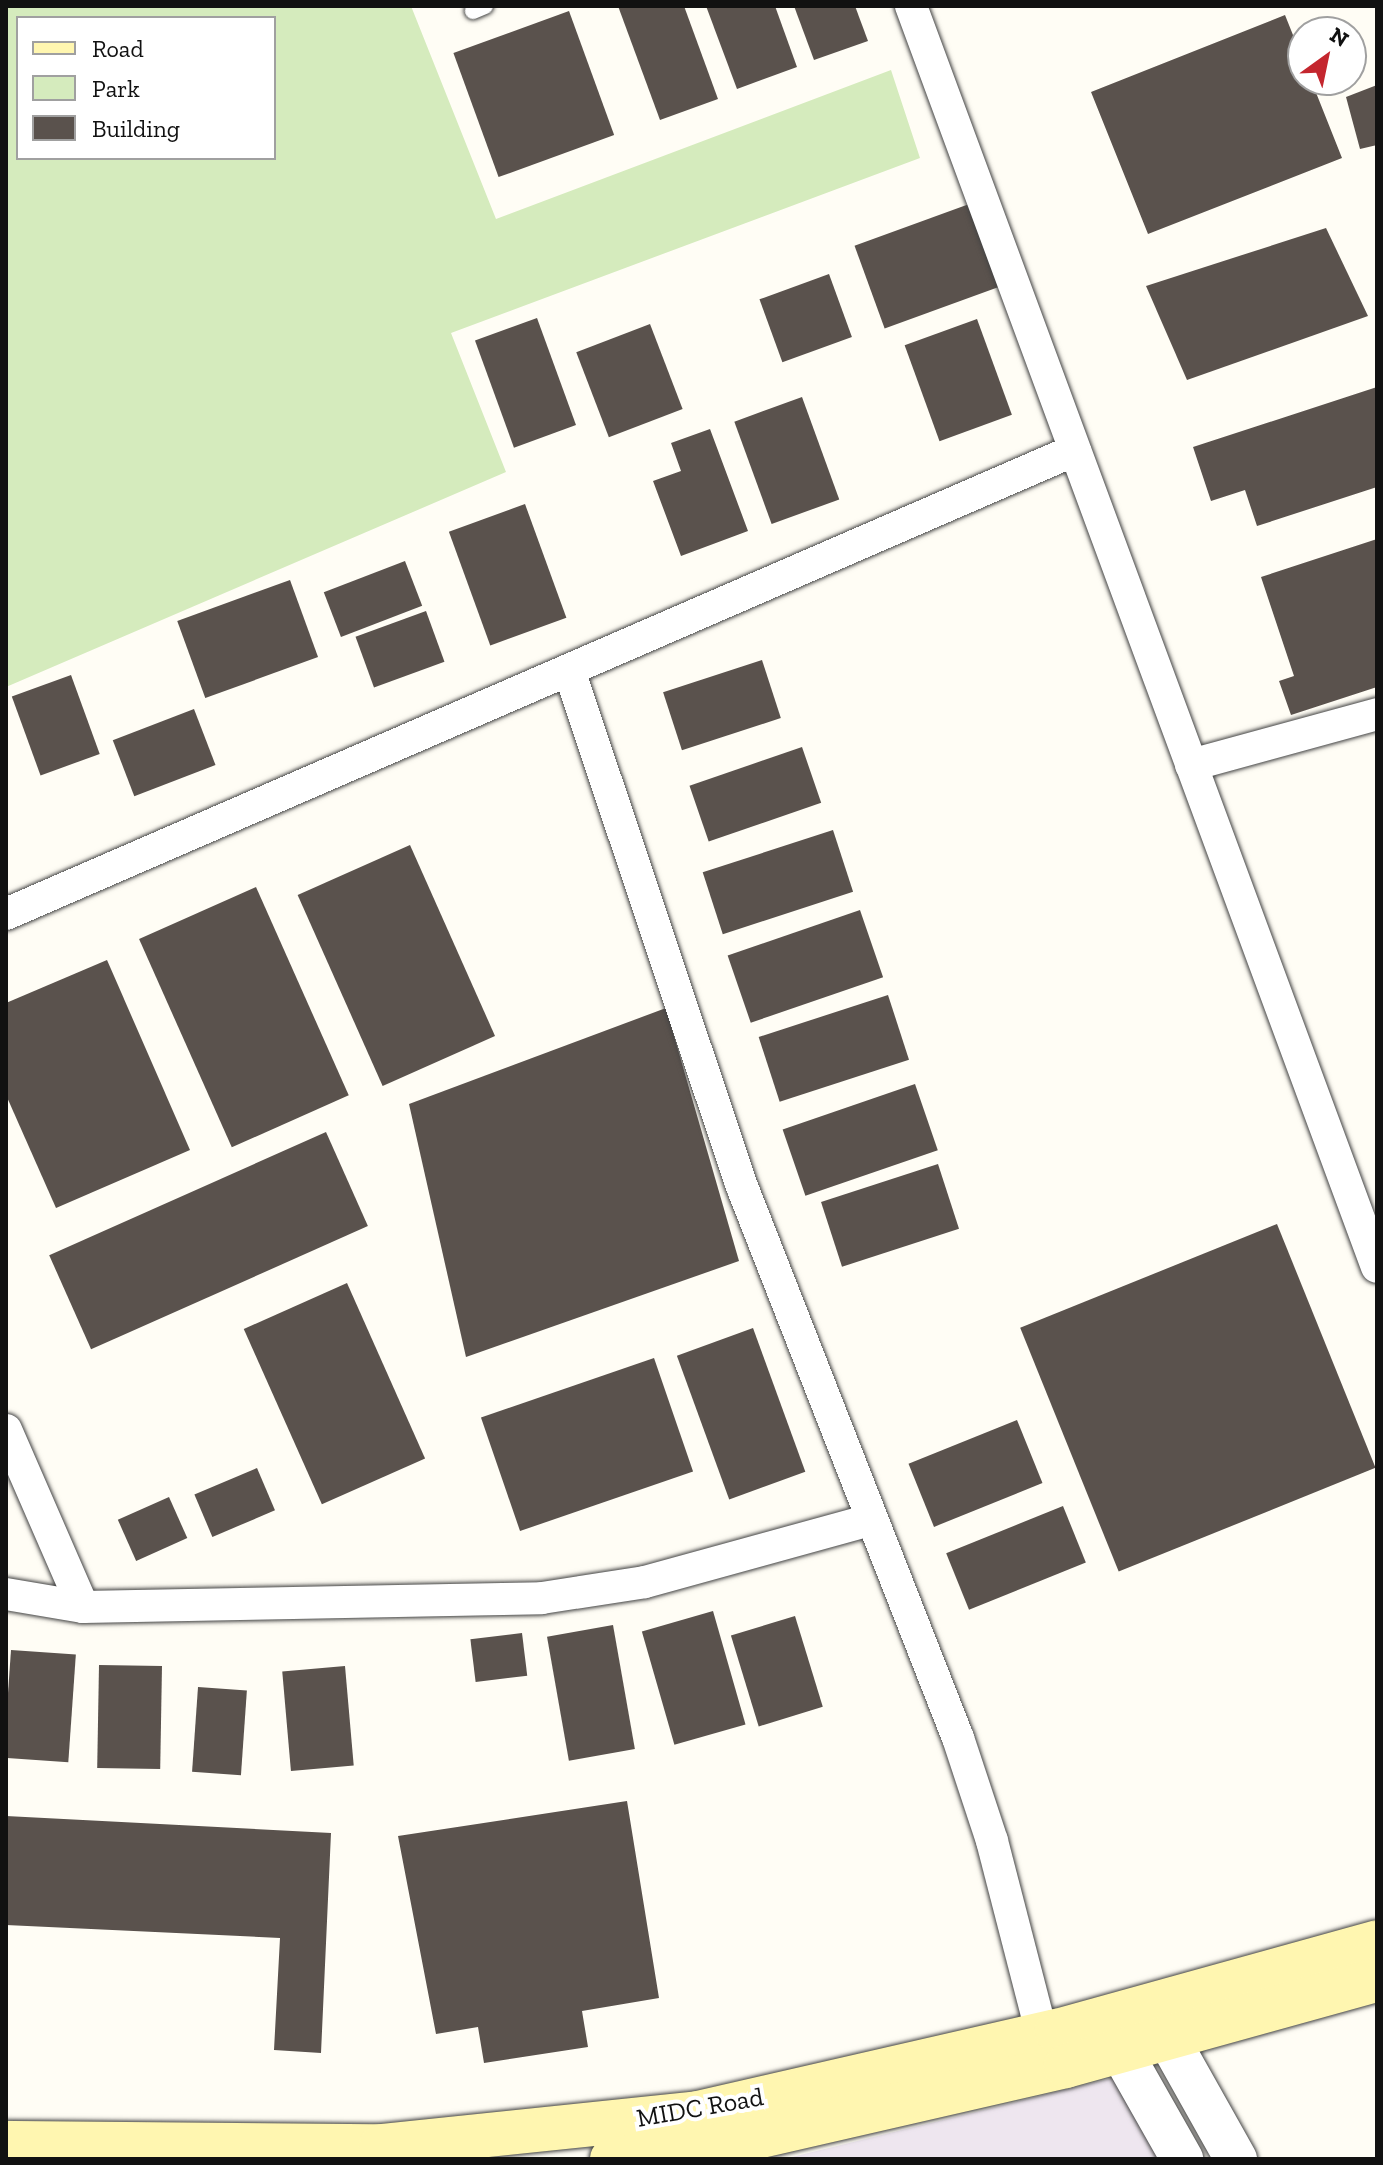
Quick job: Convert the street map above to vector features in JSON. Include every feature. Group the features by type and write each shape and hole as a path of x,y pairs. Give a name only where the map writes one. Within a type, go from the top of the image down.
{"main road":[{"name":"MIDC Road","path":"1159,2022 1377,1942"},
{"name":"MIDC Road","path":"612,2159 704,2149 1159,2022 1377,1980"},
{"name":"MIDC Road","path":"6,2143 305,2149 478,2137 698,2113 1042,2034 1112,2035"}],"street":[{"path":"911,6 1377,1267"},
{"path":"6,914 1075,450"},
{"path":"569,670 741,1184 870,1520 958,1738 992,1841 1042,2034"},
{"path":"1191,765 1377,714"},
{"path":"6,1430 83,1607"},
{"path":"6,1594 83,1607 542,1598 645,1582 870,1520"},
{"path":"1159,2022 1236,2159"},
{"path":"1112,2035 1182,2159"}],"shaded area":[{"path":"1117,2077 1165,2159 784,2159"}],"green space":[{"path":"6,6 411,6 496,219 891,70 920,158 451,333 506,472 6,687"}],"building":[{"path":"618,6 684,6 718,99 660,120"},
{"path":"706,6 775,6 797,67 737,89"},
{"path":"794,6 855,6 868,41 814,60"},
{"path":"569,11 614,135 499,177 453,53"},
{"path":"1285,15 1287,96 1317,96 1342,158 1148,234 1091,92"},
{"path":"1377,85 1377,145 1360,149 1346,97 1367,96 1367,89"},
{"path":"972,203 1002,286 885,328 855,246"},
{"path":"1326,228 1368,316 1187,380 1146,286"},
{"path":"829,274 852,337 782,362 759,299"},
{"path":"537,318 576,425 514,448 475,341"},
{"path":"977,319 1012,415 940,441 905,345"},
{"path":"650,324 683,409 609,437 576,352"},
{"path":"1377,387 1377,487 1257,526 1245,490 1211,501 1193,447"},
{"path":"802,397 839,499 772,524 734,422"},
{"path":"710,429 748,531 681,556 653,481 681,471 671,443"},
{"path":"525,504 566,618 490,645 449,532"},
{"path":"1377,539 1377,687 1291,715 1279,681 1294,676 1261,577"},
{"path":"405,561 422,606 341,637 324,592"},
{"path":"290,580 318,657 205,698 177,621"},
{"path":"426,611 444,662 374,687 356,637"},
{"path":"762,660 781,718 682,750 663,692"},
{"path":"71,675 100,754 41,775 12,697"},
{"path":"194,709 216,765 134,796 113,740"},
{"path":"802,747 821,803 709,842 689,786"},
{"path":"833,830 853,892 723,934 703,872"},
{"path":"410,845 495,1036 383,1086 298,895"},
{"path":"256,887 349,1095 232,1147 139,939"},
{"path":"860,910 883,977 751,1023 728,956"},
{"path":"107,960 190,1150 56,1208 6,1095 6,1003"},
{"path":"888,995 909,1060 780,1102 759,1037"},
{"path":"666,1008 739,1261 466,1357 409,1104"},
{"path":"915,1084 938,1150 805,1196 783,1130"},
{"path":"326,1132 368,1226 91,1349 49,1255"},
{"path":"938,1164 959,1229 842,1267 821,1202"},
{"path":"1277,1224 1376,1468 1119,1572 1020,1328"},
{"path":"347,1283 425,1458 322,1504 244,1329"},
{"path":"753,1328 805,1472 729,1499 677,1356"},
{"path":"654,1358 693,1471 520,1531 481,1418"},
{"path":"1017,1420 1042,1483 934,1527 909,1464"},
{"path":"257,1468 275,1510 212,1537 194,1495"},
{"path":"169,1497 187,1538 136,1561 118,1520"},
{"path":"1063,1506 1086,1563 969,1610 946,1553"},
{"path":"713,1611 746,1724 674,1745 642,1631"},
{"path":"795,1616 823,1707 759,1726 731,1636"},
{"path":"613,1625 635,1749 569,1761 547,1637"},
{"path":"522,1633 527,1676 476,1682 470,1639"},
{"path":"11,1650 76,1655 68,1762 6,1758"},
{"path":"99,1665 162,1666 160,1769 97,1768"},
{"path":"345,1666 354,1766 291,1771 282,1671"},
{"path":"198,1687 247,1690 241,1775 192,1772"},
{"path":"627,1801 659,1998 582,2011 588,2047 484,2063 478,2027 436,2034 398,1836"},
{"path":"6,1816 331,1833 321,2053 274,2050 280,1938 6,1925"}]}
